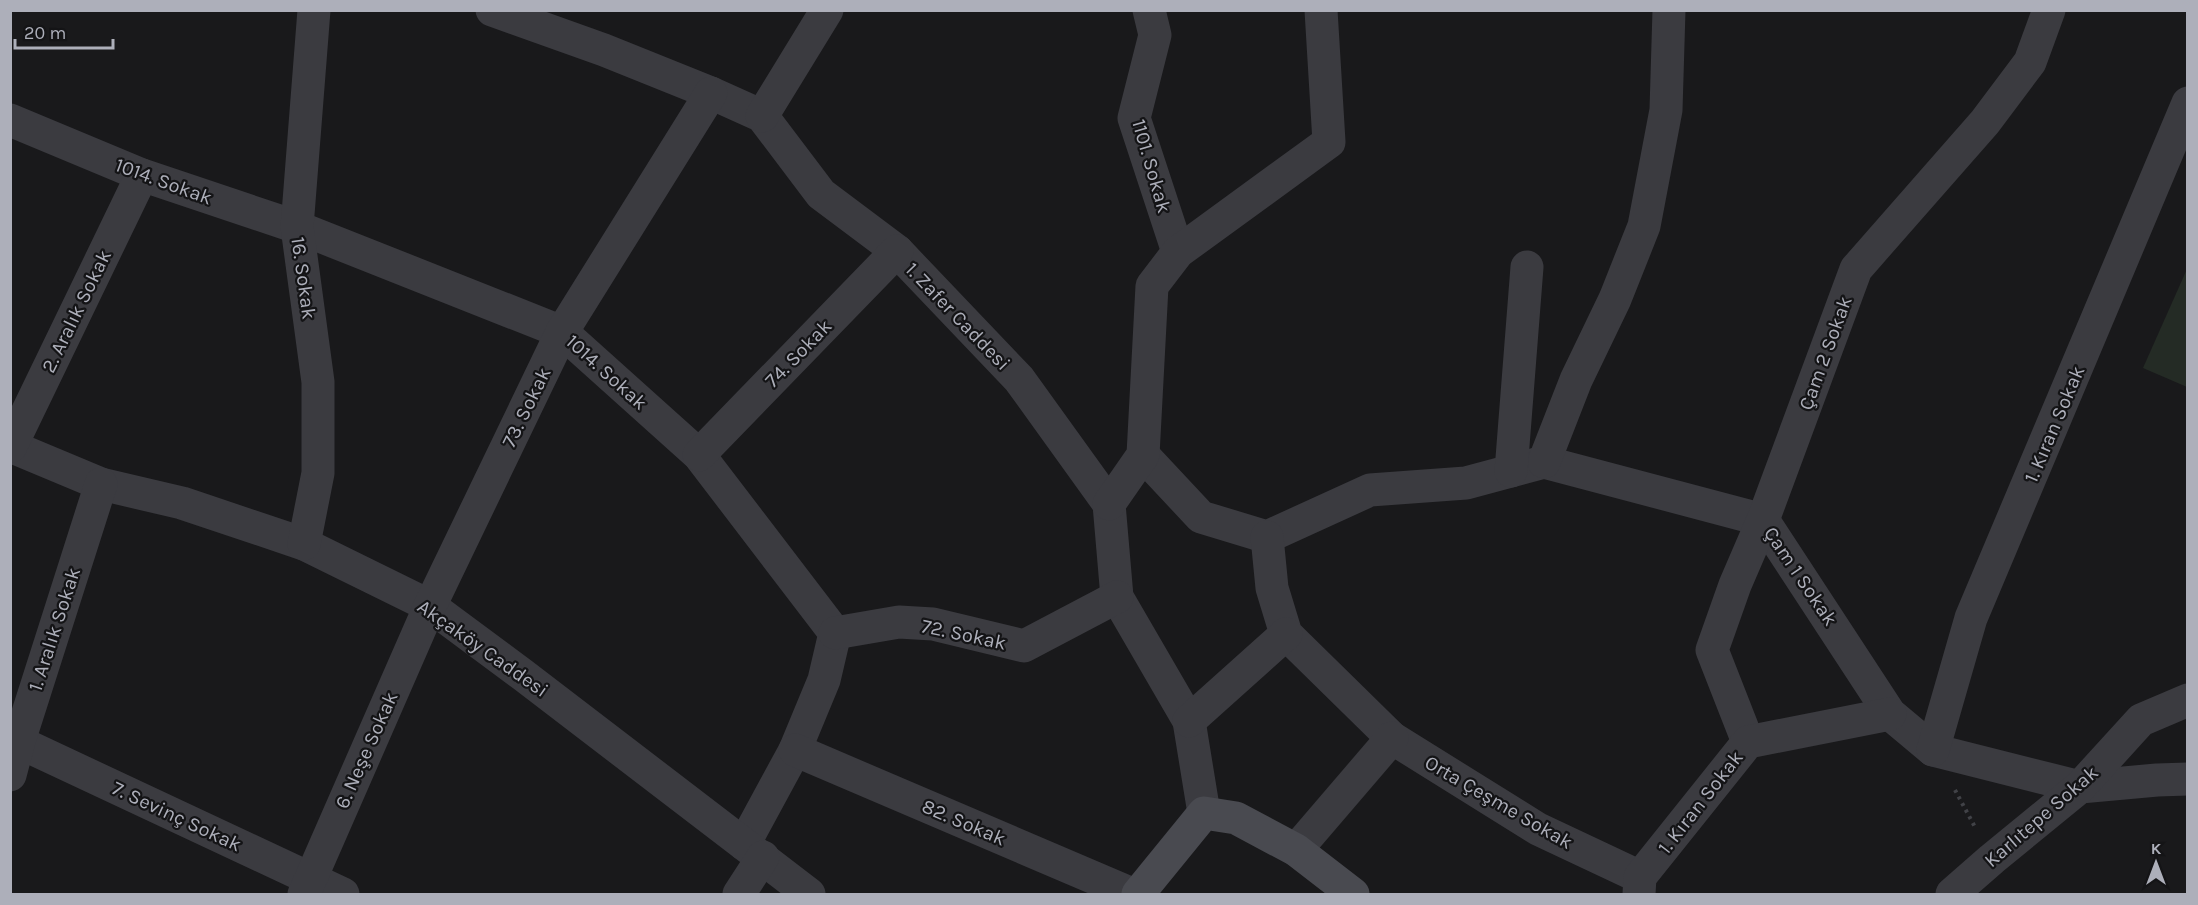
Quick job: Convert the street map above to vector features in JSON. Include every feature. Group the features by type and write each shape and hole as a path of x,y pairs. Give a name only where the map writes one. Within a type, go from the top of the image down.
{"main road":[{"path":"1138,894 1203,813 1236,818 1296,850 1353,894"}],"street":[{"name":"16. Sokak","path":"304,544 318,473 318,382 297,227 314,10"},
{"name":"1. Zafer Caddesi","path":"492,10 604,50 762,116 821,194 897,251 1019,379 1109,504"},
{"name":"1101. Sokak","path":"1149,10 1155,35 1134,118 1178,252"},
{"path":"1203,813 1189,721 1117,597 1109,504 1143,455 1152,286 1178,252 1329,142 1321,10"},
{"path":"1143,455 1201,517 1267,537 1370,490 1466,483 1544,462 1576,380 1615,299 1644,226 1666,110 1669,10"},
{"name":"Çam 2 Sokak","path":"1748,742 1712,650 1856,269 1985,122 2030,62 2049,10"},
{"path":"762,116 822,13"},
{"name":"73. Sokak","path":"430,606 562,332 711,93"},
{"name":"1. Kıran Sokak","path":"1933,750 1971,618 2187,103"},
{"name":"1014. Sokak","path":"10,120 141,176 297,227 562,332 699,455 836,633"},
{"name":"2. Aralık Sokak","path":"11,446 141,176"},
{"name":"74. Sokak","path":"699,455 897,251"},
{"path":"1511,471 1527,267"},
{"name":"Akçaköy Caddesi","path":"11,446 101,484 182,503 304,544 430,606 809,894"},
{"name":"Çam 1 Sokak","path":"1544,462 1763,520 1890,714 1933,750 2080,787"},
{"name":"1. Aralık Sokak","path":"10,775 15,739 101,484"},
{"name":"Orta Çeşme Sokak","path":"1267,537 1272,588 1286,634 1392,738 1538,829 1640,886"},
{"name":"72. Sokak","path":"836,633 899,622 933,624 1024,646 1117,597"},
{"name":"6. Neşe Sokak","path":"306,886 430,606"},
{"path":"739,894 754,851 824,680 836,633"},
{"path":"1189,721 1286,634"},
{"name":"Karlıtepe Sokak","path":"1952,894 1992,858 2080,787 2141,720 2187,700"},
{"name":"1. Kıran Sokak","path":"1640,886 1748,742 1890,714"},
{"path":"1296,850 1392,738"},
{"name":"7. Sevinç Sokak","path":"15,739 306,886 343,894"},
{"name":"82. Sokak","path":"795,750 1132,894"},
{"path":"2080,787 2187,779"}],"path":[{"path":"1933,750 1992,858"}],"shaded area":[{"path":"2187,269 2187,387 2143,368"}]}
